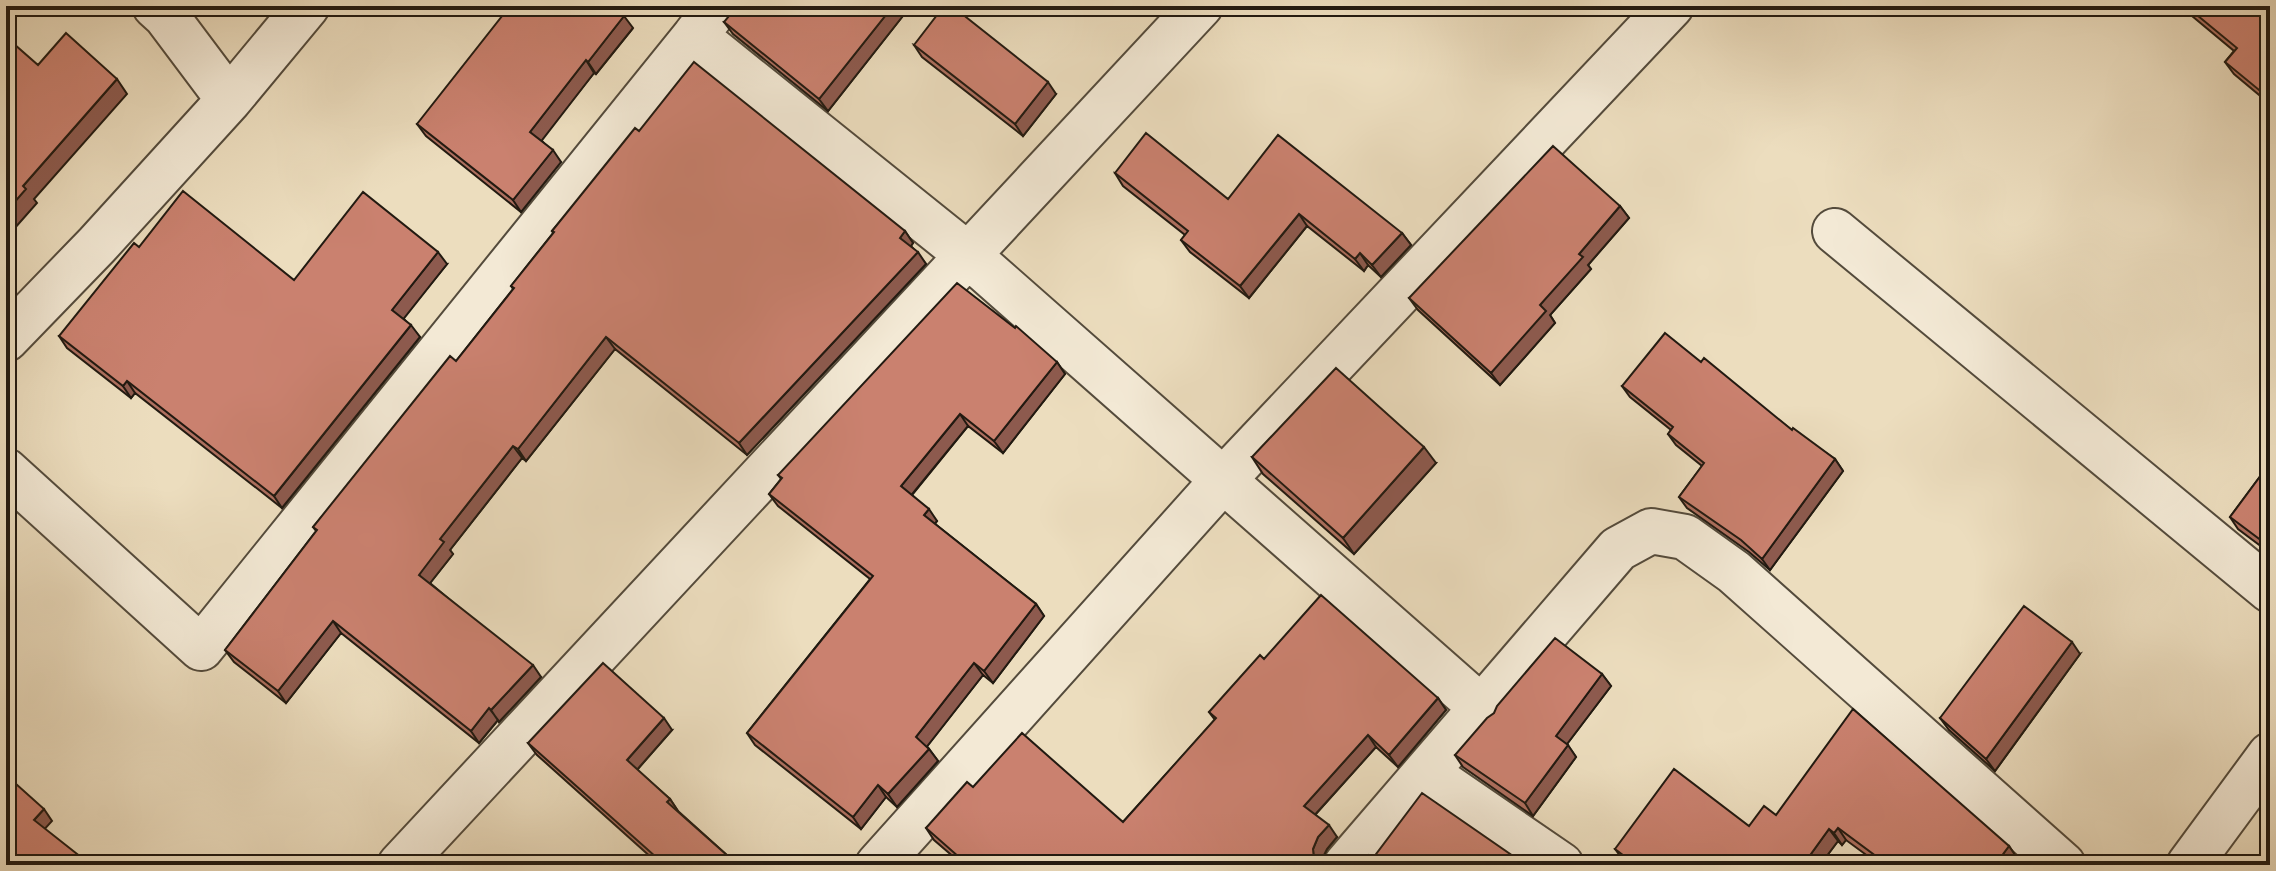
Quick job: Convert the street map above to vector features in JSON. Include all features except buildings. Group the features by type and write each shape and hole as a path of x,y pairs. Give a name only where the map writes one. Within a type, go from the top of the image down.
{"street":[{"path":"155,6 166,16 229,100"},
{"path":"6,339 97,245 229,100 307,6"},
{"path":"400,865 1200,6"},
{"path":"878,865 1224,479 1671,6"},
{"path":"6,471 201,648 706,21 1483,709"},
{"path":"1835,231 2270,590"},
{"path":"1346,865 1618,549 1651,531 1685,537 1734,572 2063,865"},
{"path":"2189,865 2270,755"},
{"path":"1427,773 1561,865"}]}
